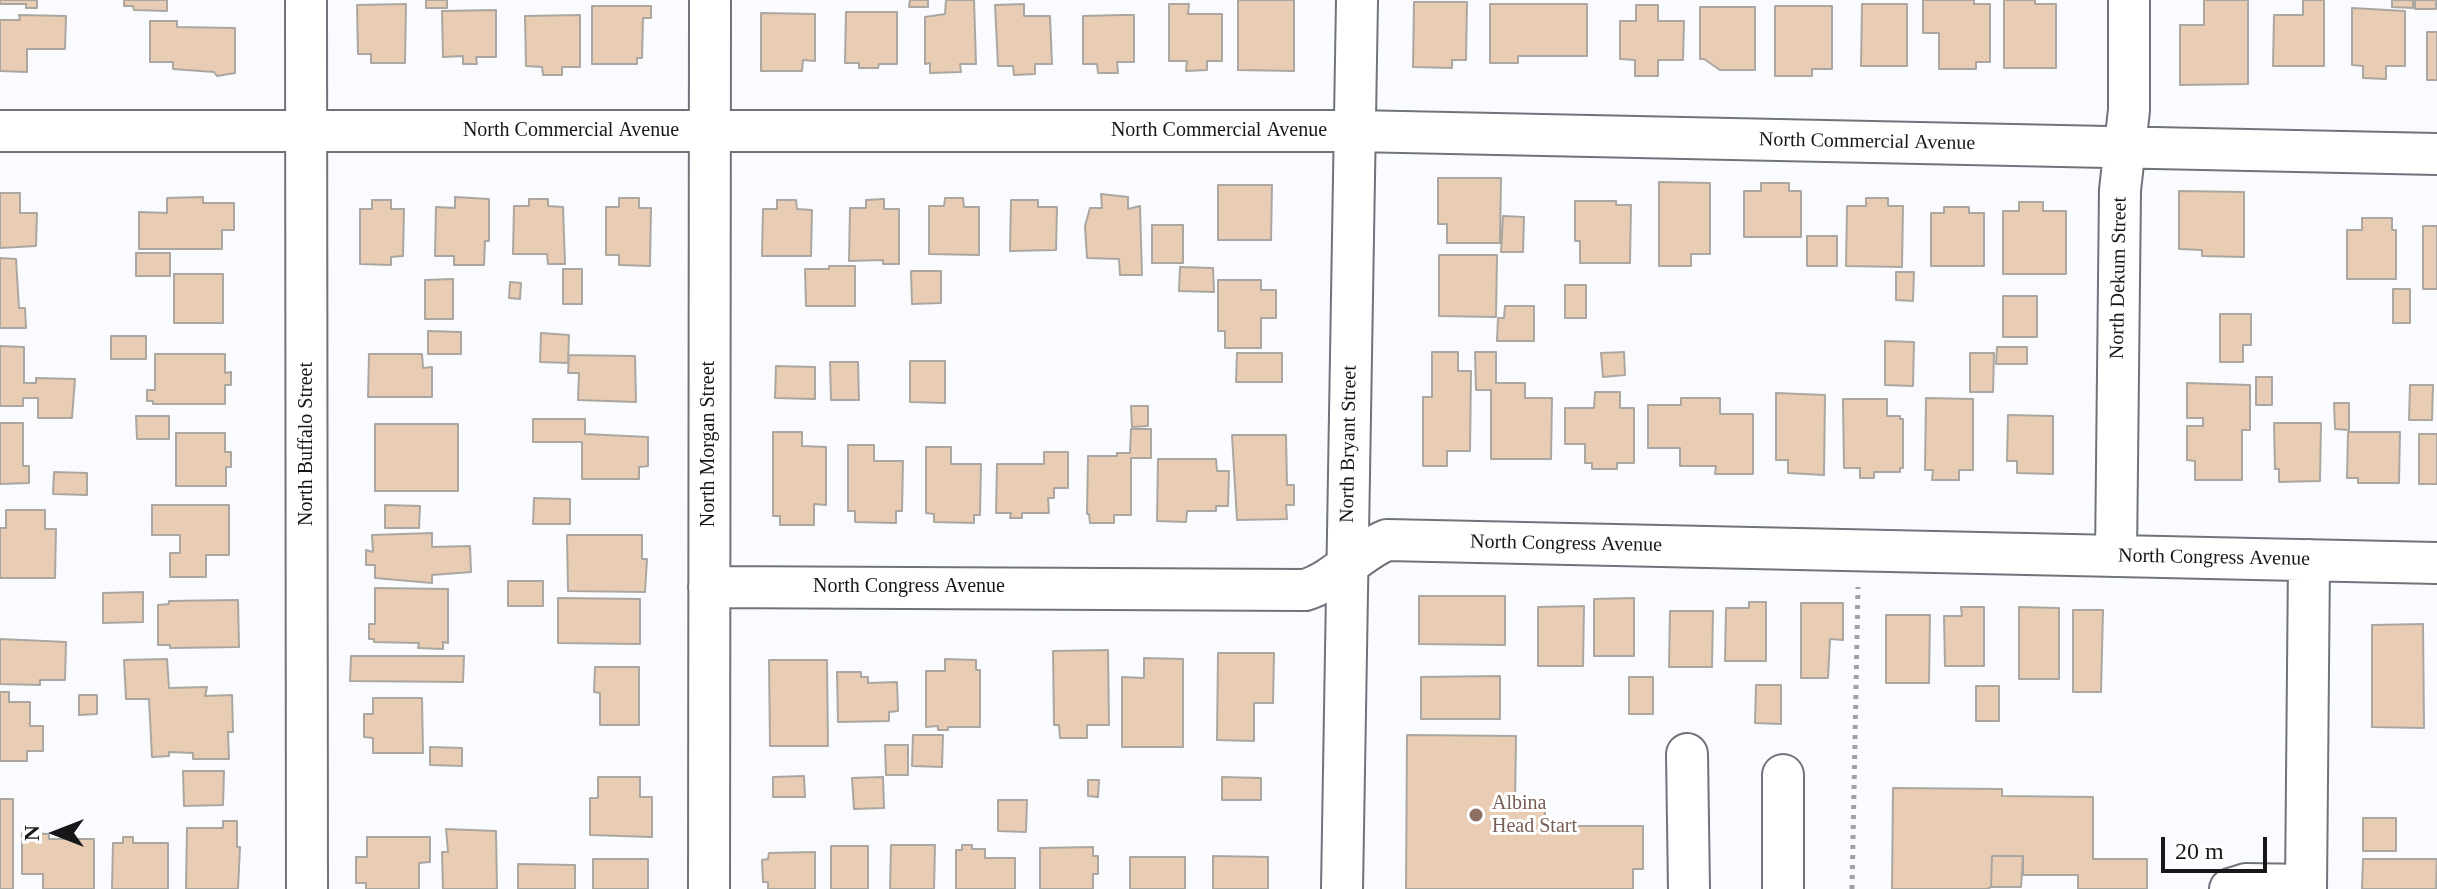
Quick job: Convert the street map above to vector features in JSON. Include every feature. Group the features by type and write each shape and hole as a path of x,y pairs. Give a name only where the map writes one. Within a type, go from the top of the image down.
{"street":[{"name":"North Buffalo Street","path":"306,0 307,889"},
{"name":"North Morgan Street","path":"709,889 710,0"},
{"name":"North Bryant Street","path":"1342,889 1357,0"},
{"name":"North Dekum Street","path":"2116,556 2120,190 2129,110 2129,0"},
{"name":"North Commercial Avenue","path":"0,131 1355,131 2437,154"},
{"name":"North Congress Avenue","path":"709,587 1305,590 1320,585 1374,545 1387,540 2437,563"},
{"path":"2230,889 2246,884 2306,887 2309,560"},
{"path":"1687,754 1689,889"},
{"path":"1783,775 1783,889"}],"path":[{"path":"1852,889 1859,550"}],"building":[{"path":"0,0 37,0 37,8 26,8 26,4 0,4"},
{"path":"124,0 167,0 167,11 134,10 133,6 124,6"},
{"path":"426,0 447,0 447,8 426,8"},
{"path":"910,0 928,0 928,7 909,7"},
{"path":"946,0 974,0 976,64 960,64 961,72 930,73 930,63 925,64 925,17 945,14"},
{"path":"1238,0 1294,0 1294,71 1238,70"},
{"path":"1923,0 1974,0 1974,4 1990,4 1990,62 1976,62 1976,69 1939,69 1939,33 1923,33"},
{"path":"2004,0 2056,4 2056,68 2004,68"},
{"path":"2204,0 2248,0 2248,84 2180,85 2180,25 2204,25"},
{"path":"2303,0 2324,0 2324,66 2273,66 2274,15 2303,15"},
{"path":"2392,0 2413,0 2413,8 2392,7"},
{"path":"2415,0 2436,0 2436,9 2415,9"},
{"path":"1414,2 1467,2 1466,60 1452,60 1452,68 1413,67"},
{"path":"406,4 405,63 371,63 371,54 358,54 357,5"},
{"path":"1024,4 1024,16 1050,16 1052,64 1035,64 1035,74 1014,75 1013,66 998,66 995,5"},
{"path":"1169,4 1189,4 1188,14 1222,14 1222,61 1207,61 1207,70 1186,71 1187,61 1169,61"},
{"path":"1490,4 1587,4 1587,56 1518,56 1518,63 1490,63"},
{"path":"1862,4 1907,4 1907,66 1861,66"},
{"path":"1636,5 1658,5 1658,21 1684,21 1683,60 1658,60 1658,76 1635,76 1635,60 1620,59 1620,21 1636,21"},
{"path":"592,6 651,6 651,18 643,18 642,58 637,58 637,64 592,64"},
{"path":"1775,6 1832,6 1832,69 1812,69 1812,76 1775,76"},
{"path":"1700,7 1755,7 1755,70 1720,70 1700,59"},
{"path":"2352,8 2405,11 2405,66 2386,66 2386,79 2363,78 2363,66 2352,65"},
{"path":"496,10 496,57 476,57 477,64 463,64 463,56 443,57 442,11"},
{"path":"846,12 897,12 897,64 859,68 859,63 845,63"},
{"path":"761,13 815,14 815,61 803,60 802,71 761,71"},
{"path":"19,15 66,16 65,49 27,49 27,72 0,71 0,20 20,20"},
{"path":"580,15 580,67 562,67 562,75 543,75 542,67 526,66 525,16"},
{"path":"1134,15 1134,62 1117,62 1118,73 1098,73 1097,64 1083,64 1083,16"},
{"path":"150,21 177,21 177,27 235,28 235,73 217,76 214,72 173,69 173,62 150,62"},
{"path":"2427,32 2437,32 2437,80 2427,80"},
{"path":"1438,178 1501,178 1500,243 1447,243 1447,224 1438,224"},
{"path":"1659,182 1710,183 1710,254 1691,254 1691,266 1659,266"},
{"path":"1761,183 1789,183 1789,191 1801,191 1801,237 1744,237 1744,191 1761,191"},
{"path":"1218,185 1272,185 1271,240 1218,240"},
{"path":"2179,191 2244,192 2244,257 2202,256 2202,250 2179,249"},
{"path":"0,193 20,193 20,213 37,213 36,246 0,248"},
{"path":"1101,194 1128,197 1128,209 1140,206 1142,275 1120,275 1119,259 1087,258 1085,226 1090,208 1102,208"},
{"path":"203,197 203,203 234,203 234,230 222,230 222,249 139,249 139,212 167,213 167,198"},
{"path":"455,197 489,199 489,241 485,241 484,265 454,265 454,256 435,256 436,207 455,208"},
{"path":"619,198 639,198 639,208 651,208 650,266 619,265 619,255 606,255 606,207 619,207"},
{"path":"945,198 963,198 964,207 979,207 979,255 929,254 929,206 944,206"},
{"path":"1866,198 1888,198 1888,206 1903,206 1902,267 1846,266 1847,206 1866,206"},
{"path":"529,199 548,199 548,206 563,207 565,264 548,264 547,254 513,254 514,206 529,206"},
{"path":"884,199 884,209 899,209 899,264 883,264 883,260 849,261 850,208 866,208 866,200"},
{"path":"372,200 391,200 391,209 404,209 403,256 391,257 391,265 360,264 360,209 372,209"},
{"path":"777,200 796,200 797,209 812,210 811,256 762,256 763,209 777,209"},
{"path":"1011,200 1038,200 1038,207 1057,207 1056,250 1010,251"},
{"path":"1575,201 1616,201 1616,205 1631,205 1630,263 1580,263 1580,241 1575,241"},
{"path":"2019,202 2043,202 2043,211 2066,211 2066,274 2003,274 2003,211 2019,211"},
{"path":"1944,207 1969,207 1969,213 1984,213 1984,266 1931,266 1931,213 1944,213"},
{"path":"1503,216 1524,217 1523,252 1501,252"},
{"path":"2362,218 2392,218 2392,230 2396,230 2396,279 2347,279 2347,230 2362,230"},
{"path":"1152,225 1183,225 1183,263 1152,263"},
{"path":"2423,226 2437,226 2437,289 2423,289"},
{"path":"1807,236 1837,236 1837,266 1807,266"},
{"path":"136,253 170,253 170,276 136,276"},
{"path":"1439,255 1497,255 1496,317 1439,316"},
{"path":"0,258 16,259 19,308 25,308 26,328 0,328"},
{"path":"829,266 855,266 855,306 806,306 805,269 829,269"},
{"path":"1180,267 1213,268 1214,292 1179,291"},
{"path":"563,269 582,269 582,304 563,304"},
{"path":"911,271 941,271 941,303 912,304"},
{"path":"1896,272 1914,272 1913,301 1896,300"},
{"path":"174,274 223,274 223,323 174,323"},
{"path":"453,279 453,319 425,319 425,280"},
{"path":"1218,280 1261,280 1261,290 1276,290 1276,318 1261,318 1261,348 1225,348 1225,331 1218,331"},
{"path":"510,282 521,283 520,299 509,298"},
{"path":"1565,285 1586,285 1586,318 1565,318"},
{"path":"2393,289 2410,289 2410,323 2393,323"},
{"path":"2003,296 2037,296 2037,337 2003,337"},
{"path":"1505,306 1534,306 1534,341 1497,341 1498,318 1504,318"},
{"path":"2220,314 2251,314 2251,345 2243,345 2243,362 2220,362"},
{"path":"428,331 461,332 461,354 428,354"},
{"path":"541,333 569,335 568,363 540,362"},
{"path":"111,336 146,336 146,359 111,359"},
{"path":"1885,341 1914,342 1913,386 1885,385"},
{"path":"0,346 24,347 24,383 36,383 36,378 75,379 72,418 38,418 38,398 23,398 23,406 0,406"},
{"path":"1997,347 2027,347 2027,364 1996,364"},
{"path":"1432,352 1458,352 1458,371 1471,371 1470,451 1447,451 1447,466 1423,466 1423,397 1432,397"},
{"path":"1475,352 1496,352 1496,383 1525,383 1525,398 1552,398 1551,459 1491,459 1491,390 1476,390"},
{"path":"1624,352 1625,375 1603,377 1601,353"},
{"path":"1237,353 1282,353 1282,382 1236,382"},
{"path":"1970,353 1994,353 1993,392 1970,392"},
{"path":"155,354 225,354 225,373 231,372 231,385 225,385 225,404 153,404 153,401 147,401 147,390 155,390"},
{"path":"369,354 422,354 423,368 432,367 432,397 368,397"},
{"path":"569,355 635,356 636,402 578,400 579,373 568,373"},
{"path":"910,361 945,361 945,403 910,402"},
{"path":"830,362 858,362 859,400 831,400"},
{"path":"776,366 815,367 815,399 775,398"},
{"path":"2256,377 2272,377 2272,405 2256,405"},
{"path":"2187,383 2250,385 2250,430 2242,430 2242,480 2195,480 2195,461 2187,460 2187,426 2203,426 2203,418 2187,418"},
{"path":"2410,385 2433,385 2432,420 2409,420"},
{"path":"1595,392 1620,392 1620,408 1634,408 1634,463 1617,463 1617,469 1592,469 1592,463 1585,463 1585,444 1565,444 1565,408 1594,408"},
{"path":"1776,393 1825,395 1824,475 1788,473 1788,460 1776,460"},
{"path":"1681,398 1720,398 1720,414 1753,414 1753,474 1715,474 1716,466 1680,466 1680,448 1648,448 1648,405 1681,405"},
{"path":"1926,398 1973,399 1973,470 1959,470 1959,480 1932,480 1933,470 1925,470"},
{"path":"1843,399 1887,399 1887,416 1903,419 1903,468 1900,472 1874,472 1874,478 1860,478 1860,468 1844,468"},
{"path":"2334,403 2349,403 2349,430 2335,429"},
{"path":"1131,406 1148,406 1148,426 1132,427"},
{"path":"2008,415 2053,416 2053,474 2017,473 2017,461 2007,461"},
{"path":"136,416 169,416 169,439 137,439"},
{"path":"533,419 585,419 585,434 648,437 648,466 639,467 639,479 582,479 582,442 533,442"},
{"path":"0,423 23,423 23,466 29,466 29,483 0,484"},
{"path":"2274,423 2321,423 2320,481 2279,482 2279,469 2275,469"},
{"path":"375,424 458,424 458,491 375,491"},
{"path":"1131,429 1151,429 1151,458 1131,458 1131,515 1114,515 1114,523 1090,523 1087,514 1088,456 1130,453"},
{"path":"773,432 802,432 802,446 826,447 826,505 814,504 814,525 780,525 780,516 773,516"},
{"path":"2348,432 2400,432 2399,483 2358,483 2358,478 2347,478"},
{"path":"176,433 225,433 225,452 231,452 231,467 226,467 226,486 176,486"},
{"path":"2419,434 2437,434 2437,484 2419,484"},
{"path":"1232,435 1286,435 1287,485 1294,485 1294,505 1286,505 1287,519 1237,520"},
{"path":"848,445 874,445 874,461 903,461 902,511 896,511 896,523 855,522 855,511 848,511"},
{"path":"926,447 951,447 951,464 981,464 980,515 974,515 974,523 934,522 934,514 926,513"},
{"path":"1044,452 1068,452 1068,488 1054,488 1054,498 1048,498 1049,513 1022,513 1022,518 1010,518 1011,513 996,513 997,464 1044,464"},
{"path":"1158,459 1216,459 1217,471 1229,471 1228,506 1216,506 1216,511 1187,511 1186,522 1157,521"},
{"path":"54,472 87,473 87,495 53,494"},
{"path":"534,498 570,499 570,524 533,524"},
{"path":"152,505 229,505 229,555 206,555 206,577 170,577 170,553 180,553 180,535 152,535"},
{"path":"385,505 420,506 419,528 385,528"},
{"path":"6,510 45,510 45,529 56,529 55,578 0,578 0,528 6,528"},
{"path":"432,533 432,547 470,546 471,572 432,575 432,583 375,578 375,565 366,565 366,550 373,552 372,535"},
{"path":"567,535 642,535 642,559 647,559 645,592 568,591"},
{"path":"508,581 543,581 543,606 508,606"},
{"path":"375,588 448,589 448,643 443,642 443,649 418,648 419,643 374,642 374,639 369,639 369,624 375,624"},
{"path":"143,592 143,622 103,623 103,593"},
{"path":"1419,596 1505,596 1505,645 1419,644"},
{"path":"558,598 640,599 640,644 558,643"},
{"path":"1634,598 1634,656 1594,656 1594,599"},
{"path":"238,600 239,647 170,648 170,645 158,645 158,605 169,604 169,601"},
{"path":"1749,602 1766,602 1766,661 1725,661 1726,608 1749,608"},
{"path":"1801,603 1843,603 1843,640 1830,639 1828,678 1801,678"},
{"path":"1584,606 1583,666 1538,666 1538,607"},
{"path":"1961,607 1984,607 1984,666 1945,666 1944,616 1962,616"},
{"path":"2019,607 2059,608 2059,679 2019,679"},
{"path":"2073,610 2103,610 2101,692 2073,692"},
{"path":"1670,611 1713,611 1712,667 1669,667"},
{"path":"1886,615 1930,615 1929,683 1886,683"},
{"path":"2423,624 2424,728 2372,727 2372,625"},
{"path":"0,639 66,642 65,680 40,680 40,685 0,684"},
{"path":"1108,650 1109,725 1087,725 1087,738 1060,738 1059,725 1054,725 1053,651"},
{"path":"1218,653 1274,653 1273,703 1254,703 1254,741 1217,740"},
{"path":"351,656 464,656 463,682 350,681"},
{"path":"1144,658 1183,659 1183,747 1122,747 1122,677 1144,678"},
{"path":"167,659 169,688 207,687 205,696 232,695 233,732 228,732 229,759 193,759 193,753 169,752 169,756 152,757 149,699 126,699 124,660"},
{"path":"945,659 976,660 976,670 980,670 980,727 938,730 938,726 926,727 926,671 945,671"},
{"path":"769,660 827,660 828,746 770,746"},
{"path":"595,667 639,667 639,725 600,725 600,693 594,692"},
{"path":"837,672 861,672 861,677 868,677 868,683 897,682 898,711 889,712 889,721 838,722"},
{"path":"1500,676 1500,719 1421,719 1421,677"},
{"path":"1629,677 1653,677 1653,714 1629,714"},
{"path":"1756,685 1781,685 1781,724 1755,723"},
{"path":"1976,686 1999,686 1999,721 1976,721"},
{"path":"0,692 9,692 9,702 30,702 30,726 43,726 43,751 27,751 27,761 0,761"},
{"path":"79,695 97,695 97,714 79,715"},
{"path":"373,698 422,698 423,753 373,753 373,738 364,737 364,714 373,714"},
{"path":"913,735 943,735 942,767 912,766"},
{"name":"Albina Head Start","path":"1407,735 1516,736 1515,805 1545,805 1545,826 1643,826 1643,869 1633,869 1633,889 1406,889"},
{"path":"885,745 908,745 908,775 886,775"},
{"path":"430,747 462,748 462,766 430,765"},
{"path":"183,771 224,771 223,805 184,806"},
{"path":"804,776 805,797 773,797 773,777"},
{"path":"598,777 640,777 640,797 652,797 652,837 590,835 590,798 598,798"},
{"path":"883,777 884,808 854,809 852,778"},
{"path":"1222,777 1261,778 1261,800 1222,800"},
{"path":"1088,780 1099,780 1098,797 1088,796"},
{"path":"1893,788 2002,789 2002,796 2093,797 2093,859 2147,859 2147,889 2078,889 2078,875 2023,875 2023,856 1992,856 1991,887 1987,889 1892,889"},
{"path":"0,799 13,799 13,889 0,889"},
{"path":"998,800 1027,800 1026,832 998,831"},
{"path":"2363,818 2396,818 2396,851 2363,851"},
{"path":"223,821 237,821 237,847 240,847 238,889 186,889 187,828 223,828"},
{"path":"446,829 496,831 497,889 443,889 442,852 448,852"},
{"path":"22,833 49,834 49,839 94,839 94,889 43,889 43,874 22,874"},
{"path":"123,837 133,837 133,843 168,843 168,889 112,889 113,843 123,843"},
{"path":"367,837 430,837 430,862 419,863 419,889 366,889 366,883 356,883 356,857 367,857"},
{"path":"891,845 935,845 934,889 890,889"},
{"path":"962,845 985,849 985,858 1015,858 1015,889 956,889 956,850 962,850"},
{"path":"831,846 868,846 868,889 831,889"},
{"path":"1093,847 1093,856 1098,856 1098,874 1093,874 1093,889 1040,889 1040,848"},
{"path":"815,852 815,889 768,889 768,882 763,882 762,860 768,859 769,853"},
{"path":"1213,856 1268,857 1268,889 1213,889"},
{"path":"1992,856 2023,856 2021,887 1991,887"},
{"path":"1130,857 1185,857 1185,889 1130,889"},
{"path":"593,859 648,859 648,889 593,889"},
{"path":"2363,859 2437,859 2436,889 2362,889"},
{"path":"518,864 575,865 575,889 518,889"}],"place":[{"name":"Albina Head Start","path":"1476,815"}]}
